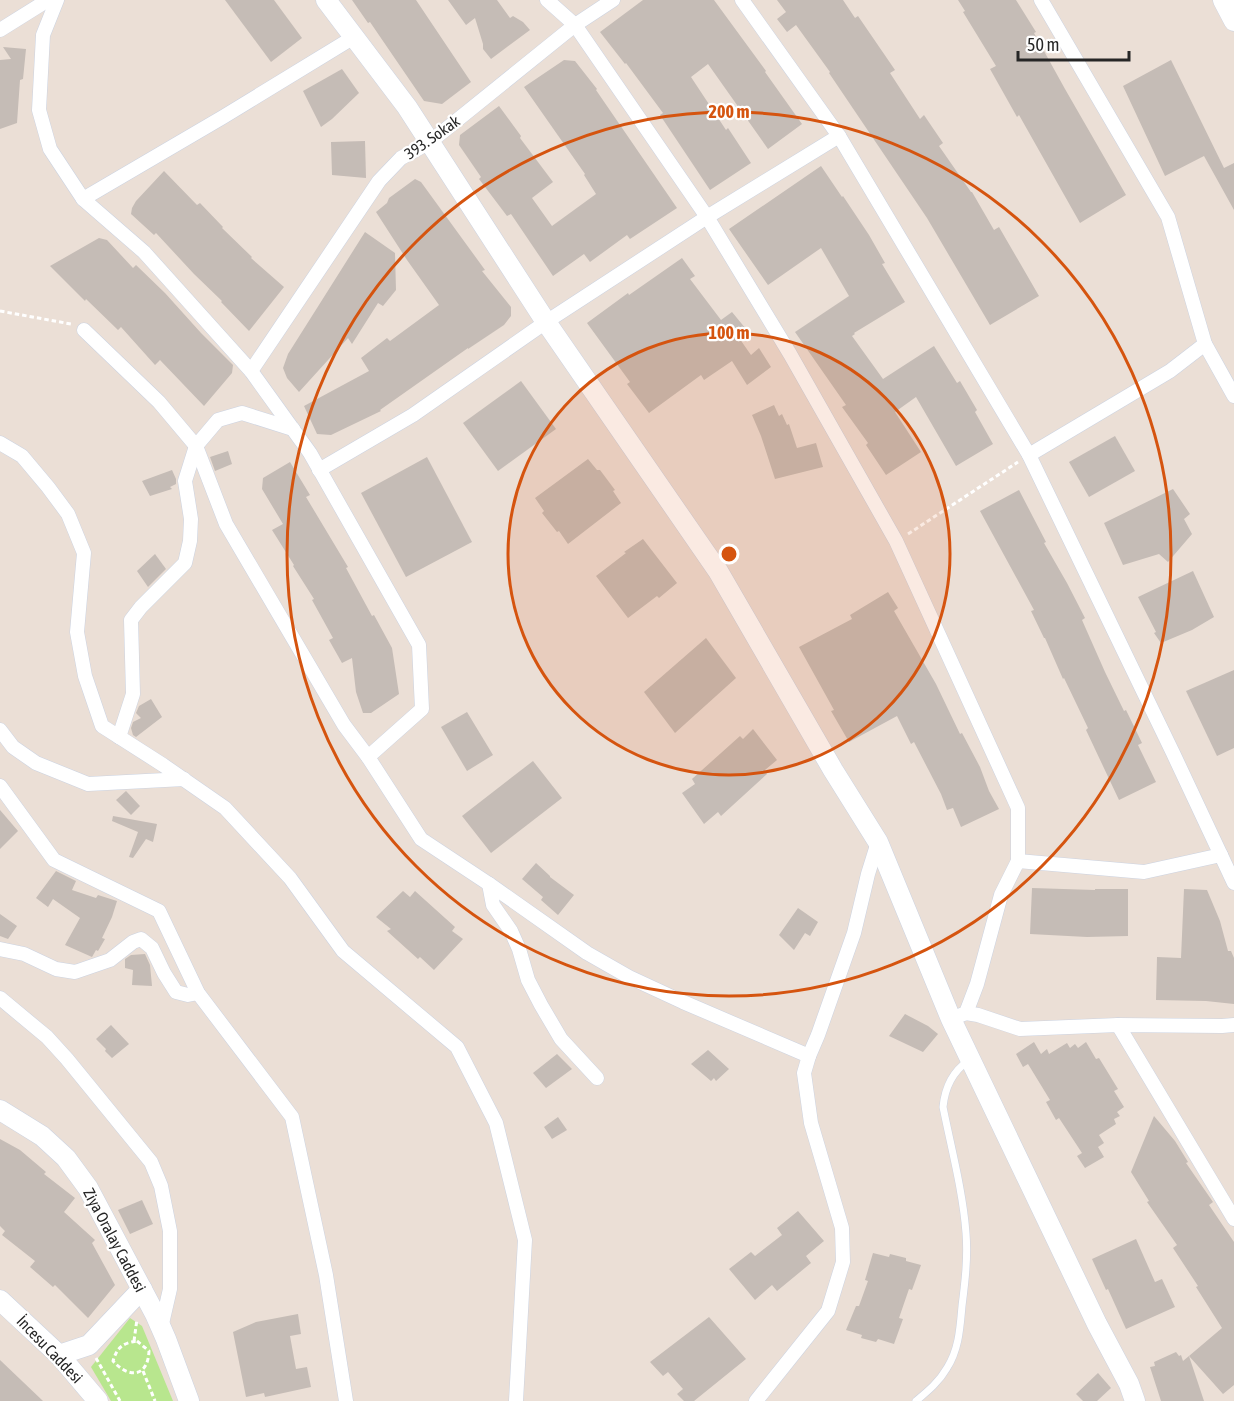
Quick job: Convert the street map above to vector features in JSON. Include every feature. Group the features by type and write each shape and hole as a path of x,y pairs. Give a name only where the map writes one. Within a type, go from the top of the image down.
{"street":[{"path":"0,30 48,0"},
{"path":"57,0 43,35 39,110 50,149 83,199 144,252 251,371 310,453 419,645 422,709 368,757"},
{"path":"326,0 407,107 546,322 718,571 833,770 878,842 959,1016 971,1060 1097,1324 1129,1384 1135,1401"},
{"path":"547,0 575,25 707,217 790,354 896,541 1018,808 1018,861 1001,895 977,984 959,1016"},
{"name":"393. Sokak","path":"251,371 379,181 401,158 430,142 575,25 613,0"},
{"path":"742,0 839,136 1029,455 1234,883"},
{"path":"1041,0 1168,217 1204,344 1234,396"},
{"path":"1223,0 1234,21"},
{"path":"83,199 354,37"},
{"path":"319,470 413,415 546,322 707,217 839,136"},
{"path":"84,330 159,402 196,446 226,524 344,725 368,757 421,839 586,953 629,977 808,1056"},
{"path":"1029,455 1170,371 1204,344"},
{"path":"119,737 133,694 131,620 185,563 190,541 191,519 185,481 196,446 218,420 243,413 292,429"},
{"path":"0,443 22,456 48,487 68,514 84,553 77,632 85,676 102,726 225,808 290,878 343,951 458,1047 496,1123 525,1240 516,1401"},
{"path":"0,730 13,747 36,763 88,784 183,779"},
{"path":"0,786 54,860 159,911 198,993 292,1117 326,1275 346,1401"},
{"path":"756,1401 828,1311 843,1262 842,1228 811,1123 804,1073 808,1056 822,1024 854,933 878,842"},
{"path":"1018,861 1144,872 1221,855"},
{"path":"489,884 493,905 511,931 528,980 541,1005 561,1039 597,1078"},
{"path":"0,949 24,954 56,969 75,972 110,960 133,942 141,939 152,948 176,992 188,995 198,993"},
{"path":"0,998 47,1037 151,1162 161,1186 170,1231 170,1289 161,1328"},
{"path":"959,1016 978,1015 1020,1029 1118,1025 1234,1025"},
{"path":"1118,1025 1234,1219"},
{"name":"Ziya Oralay Caddesi","path":"0,1110 42,1136 66,1158 88,1188 161,1328 189,1401"},
{"path":"59,1355 89,1345 142,1289"},
{"name":"İncesu Caddesi","path":"0,1300 59,1355 98,1401"}],"lane":[{"path":"916,1401 942,1376 953,1358 959,1336 966,1272 966,1233 964,1211 943,1107 949,1082 955,1073 971,1060"}],"path":[{"path":"0,311 68,322 84,330"},
{"path":"896,541 1029,455"},
{"path":"143,1371 134,1373 119,1368 113,1361 117,1349 123,1344 137,1341 149,1351 147,1364 143,1371 154,1401"},
{"path":"89,1345 120,1401"}],"green space":[{"path":"130,1318 142,1326 173,1401 111,1401 91,1367"}],"building":[{"path":"225,0 274,0 302,38 271,62"},
{"path":"352,0 416,0 471,82 442,104 424,101 370,22 368,23"},
{"path":"448,0 497,0 510,18 513,16 523,22 530,30 491,59 483,49 475,18 466,25"},
{"path":"643,0 714,0 802,124 768,149 708,64 691,77 751,163 710,190 660,115 663,113 600,32"},
{"path":"777,0 843,0 855,18 858,16 895,70 890,73 920,119 924,115 943,143 939,146 972,192 994,230 999,227 1039,296 990,325 927,218 830,72 796,25 787,32 777,19 786,12"},
{"path":"958,0 1016,0 1126,195 1080,223 1019,115 1017,117 990,69 996,66"},
{"path":"3,47 26,49 23,79 20,80 17,123 0,129 0,60 11,59"},
{"path":"564,60 575,61 597,89 677,208 630,239 627,235 590,262 584,254 553,276 511,214 507,216 479,179 481,177 459,145 460,135 499,106 553,182 532,198 552,226 596,194 585,174 524,87"},
{"path":"1171,60 1224,168 1234,163 1234,210 1204,156 1165,176 1123,86"},
{"path":"342,69 359,93 321,127 303,91"},
{"path":"365,141 366,178 332,175 331,142"},
{"path":"821,166 869,235 885,263 882,264 905,302 852,336 883,379 934,346 957,383 960,381 993,444 956,466 916,397 895,412 921,452 886,475 866,445 868,443 842,407 846,405 795,332 849,296 821,248 768,285 729,229"},
{"path":"164,171 197,205 200,203 251,258 284,287 249,331 156,233 154,235 131,214 136,201"},
{"path":"415,179 421,182 485,270 482,271 511,307 511,316 504,325 381,411 331,435 317,434 304,406 369,371 361,358 387,338 390,341 439,305 376,212 387,203 389,198"},
{"path":"365,232 395,253 396,290 383,306 378,303 352,344 348,338 299,392 287,378 283,368 288,354"},
{"path":"99,238 107,240 133,268 136,265 233,365 232,373 204,406 160,360 155,365 121,327 118,330 50,266"},
{"path":"682,258 695,276 690,279 721,320 732,312 746,329 737,335 751,355 759,348 771,367 747,385 732,361 704,380 701,375 649,413 627,384 630,382 587,323"},
{"path":"521,381 556,429 498,471 463,423"},
{"path":"774,405 779,416 782,414 787,425 789,424 797,448 816,443 823,467 775,479 752,415"},
{"path":"1115,436 1135,471 1089,497 1069,462"},
{"path":"228,451 232,464 215,471 210,457"},
{"path":"427,457 472,542 406,577 361,493"},
{"path":"588,459 597,470 600,470 615,490 613,491 621,503 568,544 542,513 544,511 535,498"},
{"path":"290,462 310,495 306,497 348,567 346,568 372,616 374,615 392,648 399,694 371,713 363,713 356,692 352,658 342,663 329,640 333,638 312,600 314,599 272,530 283,524 262,489 263,478"},
{"path":"172,470 176,484 170,487 172,489 150,496 142,481"},
{"path":"1173,489 1190,514 1184,519 1192,534 1168,562 1159,554 1123,565 1104,523"},
{"path":"1019,490 1046,542 1044,543 1085,618 1082,620 1124,711 1126,710 1142,743 1138,745 1156,782 1119,800 1086,730 1088,728 1031,611 1034,610 980,511"},
{"path":"643,539 677,583 628,618 596,576"},
{"path":"155,554 166,569 148,587 137,571"},
{"path":"1193,571 1214,617 1192,630 1161,643 1138,597"},
{"path":"888,592 898,608 894,611 936,684 960,734 962,733 999,809 961,827 953,808 947,810 914,742 911,744 897,716 849,742 799,647 852,619 850,615"},
{"path":"706,638 736,678 675,733 644,692"},
{"path":"1234,670 1234,748 1217,756 1186,691"},
{"path":"151,699 162,717 136,737 131,728 133,722 141,718 136,713 139,706"},
{"path":"467,712 493,755 467,771 441,727"},
{"path":"753,729 777,760 765,770 767,774 721,816 718,812 704,824 682,793 695,784 692,779 740,736 743,739"},
{"path":"533,761 562,798 491,853 462,816"},
{"path":"126,791 140,806 131,815 116,800"},
{"path":"0,810 18,831 0,849"},
{"path":"113,816 157,824 153,842 146,839 133,858 129,857 138,832 112,821"},
{"path":"536,863 574,895 558,915 541,900 543,897 522,879"},
{"path":"56,871 76,881 72,890 96,898 98,895 117,901 102,938 105,939 92,957 65,945 80,918 53,899 48,907 36,898"},
{"path":"1032,888 1128,889 1128,936 1087,937 1030,934"},
{"path":"1184,889 1207,890 1220,921 1228,951 1231,951 1234,958 1234,1004 1156,1000 1157,957 1181,958"},
{"path":"403,891 410,897 415,891 455,927 452,931 463,939 434,970 387,931 391,929 376,917"},
{"path":"798,908 818,922 810,936 805,933 794,950 779,935"},
{"path":"0,914 17,926 8,939 0,936"},
{"path":"145,954 150,965 152,986 132,985 133,970 125,968 125,959 131,955"},
{"path":"905,1014 938,1034 923,1052 889,1036"},
{"path":"111,1025 129,1044 112,1058 96,1039"},
{"path":"1034,1042 1041,1054 1047,1049 1049,1054 1067,1043 1070,1048 1075,1044 1078,1048 1086,1042 1118,1089 1114,1091 1124,1107 1117,1112 1120,1116 1114,1119 1116,1124 1099,1135 1104,1143 1098,1147 1104,1157 1085,1168 1077,1156 1082,1153 1059,1118 1056,1120 1046,1102 1050,1100 1028,1064 1023,1067 1016,1054"},
{"path":"708,1050 729,1069 716,1081 714,1078 711,1081 691,1064"},
{"path":"557,1054 572,1069 546,1088 533,1073"},
{"path":"1154,1116 1175,1141 1188,1162 1186,1163 1213,1202 1209,1205 1234,1242 1234,1385 1223,1394 1189,1356 1222,1328 1173,1248 1177,1245 1147,1202 1149,1201 1131,1172"},
{"path":"558,1117 567,1130 552,1139 544,1127"},
{"path":"0,1139 20,1150 46,1172 44,1174 75,1198 64,1212 95,1240 92,1243 115,1285 88,1318 55,1285 53,1287 30,1267 35,1261 2,1235 5,1231 0,1226"},
{"path":"142,1200 153,1224 130,1234 118,1210"},
{"path":"798,1211 824,1241 806,1256 811,1263 777,1291 772,1285 755,1300 729,1269 751,1252 755,1256 782,1235 777,1228"},
{"path":"1136,1239 1155,1282 1162,1279 1175,1307 1126,1329 1092,1259"},
{"path":"873,1253 906,1258 906,1261 921,1265 912,1290 909,1289 899,1318 903,1319 894,1344 878,1339 876,1342 861,1338 862,1335 846,1330 856,1306 859,1306 868,1281 865,1280"},
{"path":"298,1314 301,1334 290,1336 296,1369 307,1367 311,1387 265,1397 264,1393 246,1397 233,1332 256,1322"},
{"path":"709,1317 746,1359 694,1401 684,1401 677,1394 683,1389 668,1372 663,1376 650,1362"},
{"path":"1176,1352 1179,1356 1181,1355 1183,1361 1189,1356 1204,1401 1161,1401 1150,1367 1155,1366 1154,1362"},
{"path":"0,1360 43,1401 0,1401"},
{"path":"1098,1373 1111,1388 1097,1401 1083,1401 1076,1394"}]}
